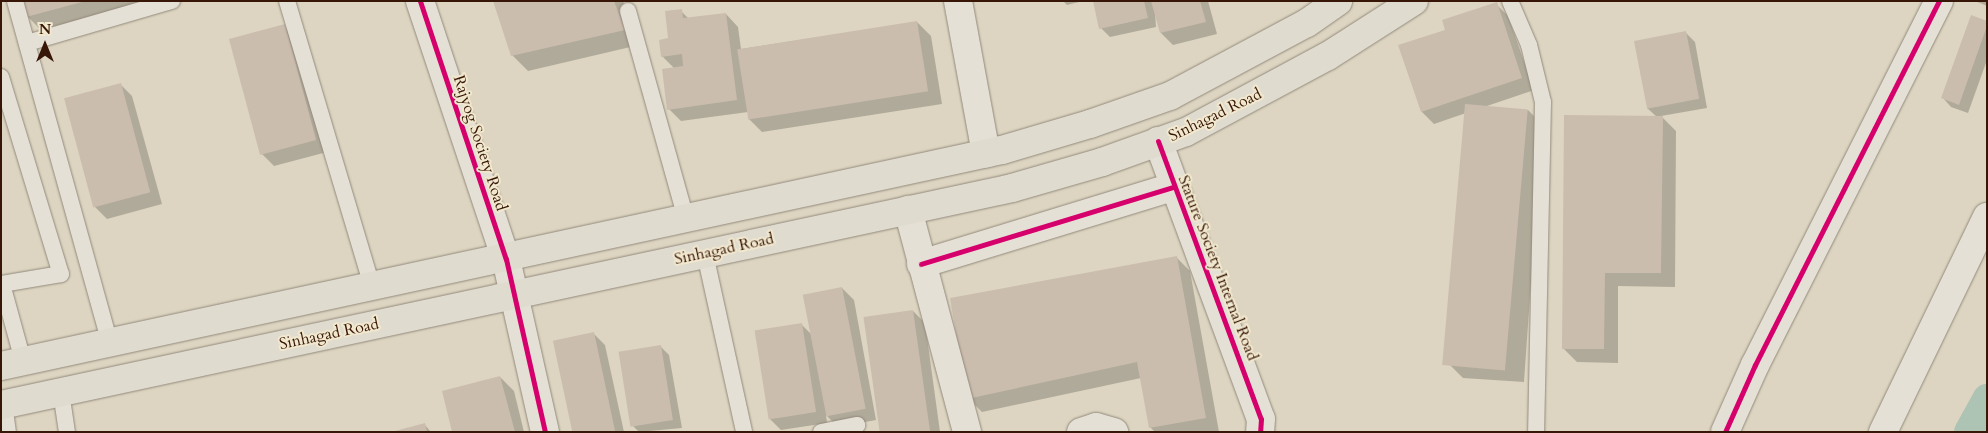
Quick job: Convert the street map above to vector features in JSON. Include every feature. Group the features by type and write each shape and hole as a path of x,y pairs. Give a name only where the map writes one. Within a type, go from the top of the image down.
{"main road":[{"name":"Sinhagad Road","path":"12,402 1012,188 1186,132 1248,101 1328,56 1414,1"},
{"path":"12,402 12,364 506,259 986,153 1090,124 1170,96 1307,23 1333,3"}],"street":[{"name":"Rajyog Society Road","path":"420,1 506,259 545,432"},
{"path":"958,1 986,153"},
{"path":"1725,432 1939,1"},
{"name":"Stature Society Internal Road","path":"1158,141 1261,419 1260,432"},
{"path":"921,264 1174,187"},
{"path":"908,210 967,432"},
{"path":"1883,432 1987,217"},
{"path":"1081,432 1096,428 1114,432"}],"lane":[{"path":"15,1 110,343"},
{"path":"28,43 172,1"},
{"path":"287,1 372,287"},
{"path":"1510,1 1529,46 1544,102 1536,432"},
{"path":"628,11 686,219"},
{"path":"1,77 61,274 2,284 12,364"},
{"path":"704,254 744,432"},
{"path":"62,392 67,432"},
{"path":"8,432 12,402"},
{"path":"821,432 857,424"}],"building":[{"path":"22,1 82,1 82,2 26,17"},
{"path":"493,1 614,1 625,30 511,56"},
{"path":"1093,1 1144,1 1148,18 1099,29"},
{"path":"1151,1 1200,1 1206,22 1160,33"},
{"path":"1497,2 1522,78 1421,112 1398,45 1445,30 1442,20"},
{"path":"682,9 683,18 726,13 737,100 667,110 662,69 683,66 682,54 661,57 659,40 668,38 665,11"},
{"path":"1971,15 1987,21 1987,26 1959,105 1941,98"},
{"path":"917,21 928,91 748,120 737,49"},
{"path":"285,24 316,140 260,155 229,39"},
{"path":"1686,31 1699,99 1647,109 1634,41"},
{"path":"121,83 150,192 93,207 64,98"},
{"path":"1465,104 1528,109 1505,370 1442,365"},
{"path":"1564,115 1663,116 1661,273 1605,273 1604,349 1562,349"},
{"path":"1177,256 1206,418 1149,428 1137,362 967,399 950,298"},
{"path":"842,287 866,409 826,416 803,295"},
{"path":"913,310 930,432 880,432 863,317"},
{"path":"802,323 816,412 769,419 755,331"},
{"path":"594,332 615,432 572,432 553,341"},
{"path":"661,345 673,420 630,427 619,352"},
{"path":"500,376 515,432 452,432 442,391"},
{"path":"425,423 427,432 395,432 395,431"}],"waterway":[{"path":"1969,432 1987,399"}],"cycle path":[{"path":"420,1 506,259 545,432"},
{"path":"1725,432 1755,365 1939,1"},
{"path":"1158,141 1261,419 1260,432"},
{"path":"921,264 1173,187"}]}
